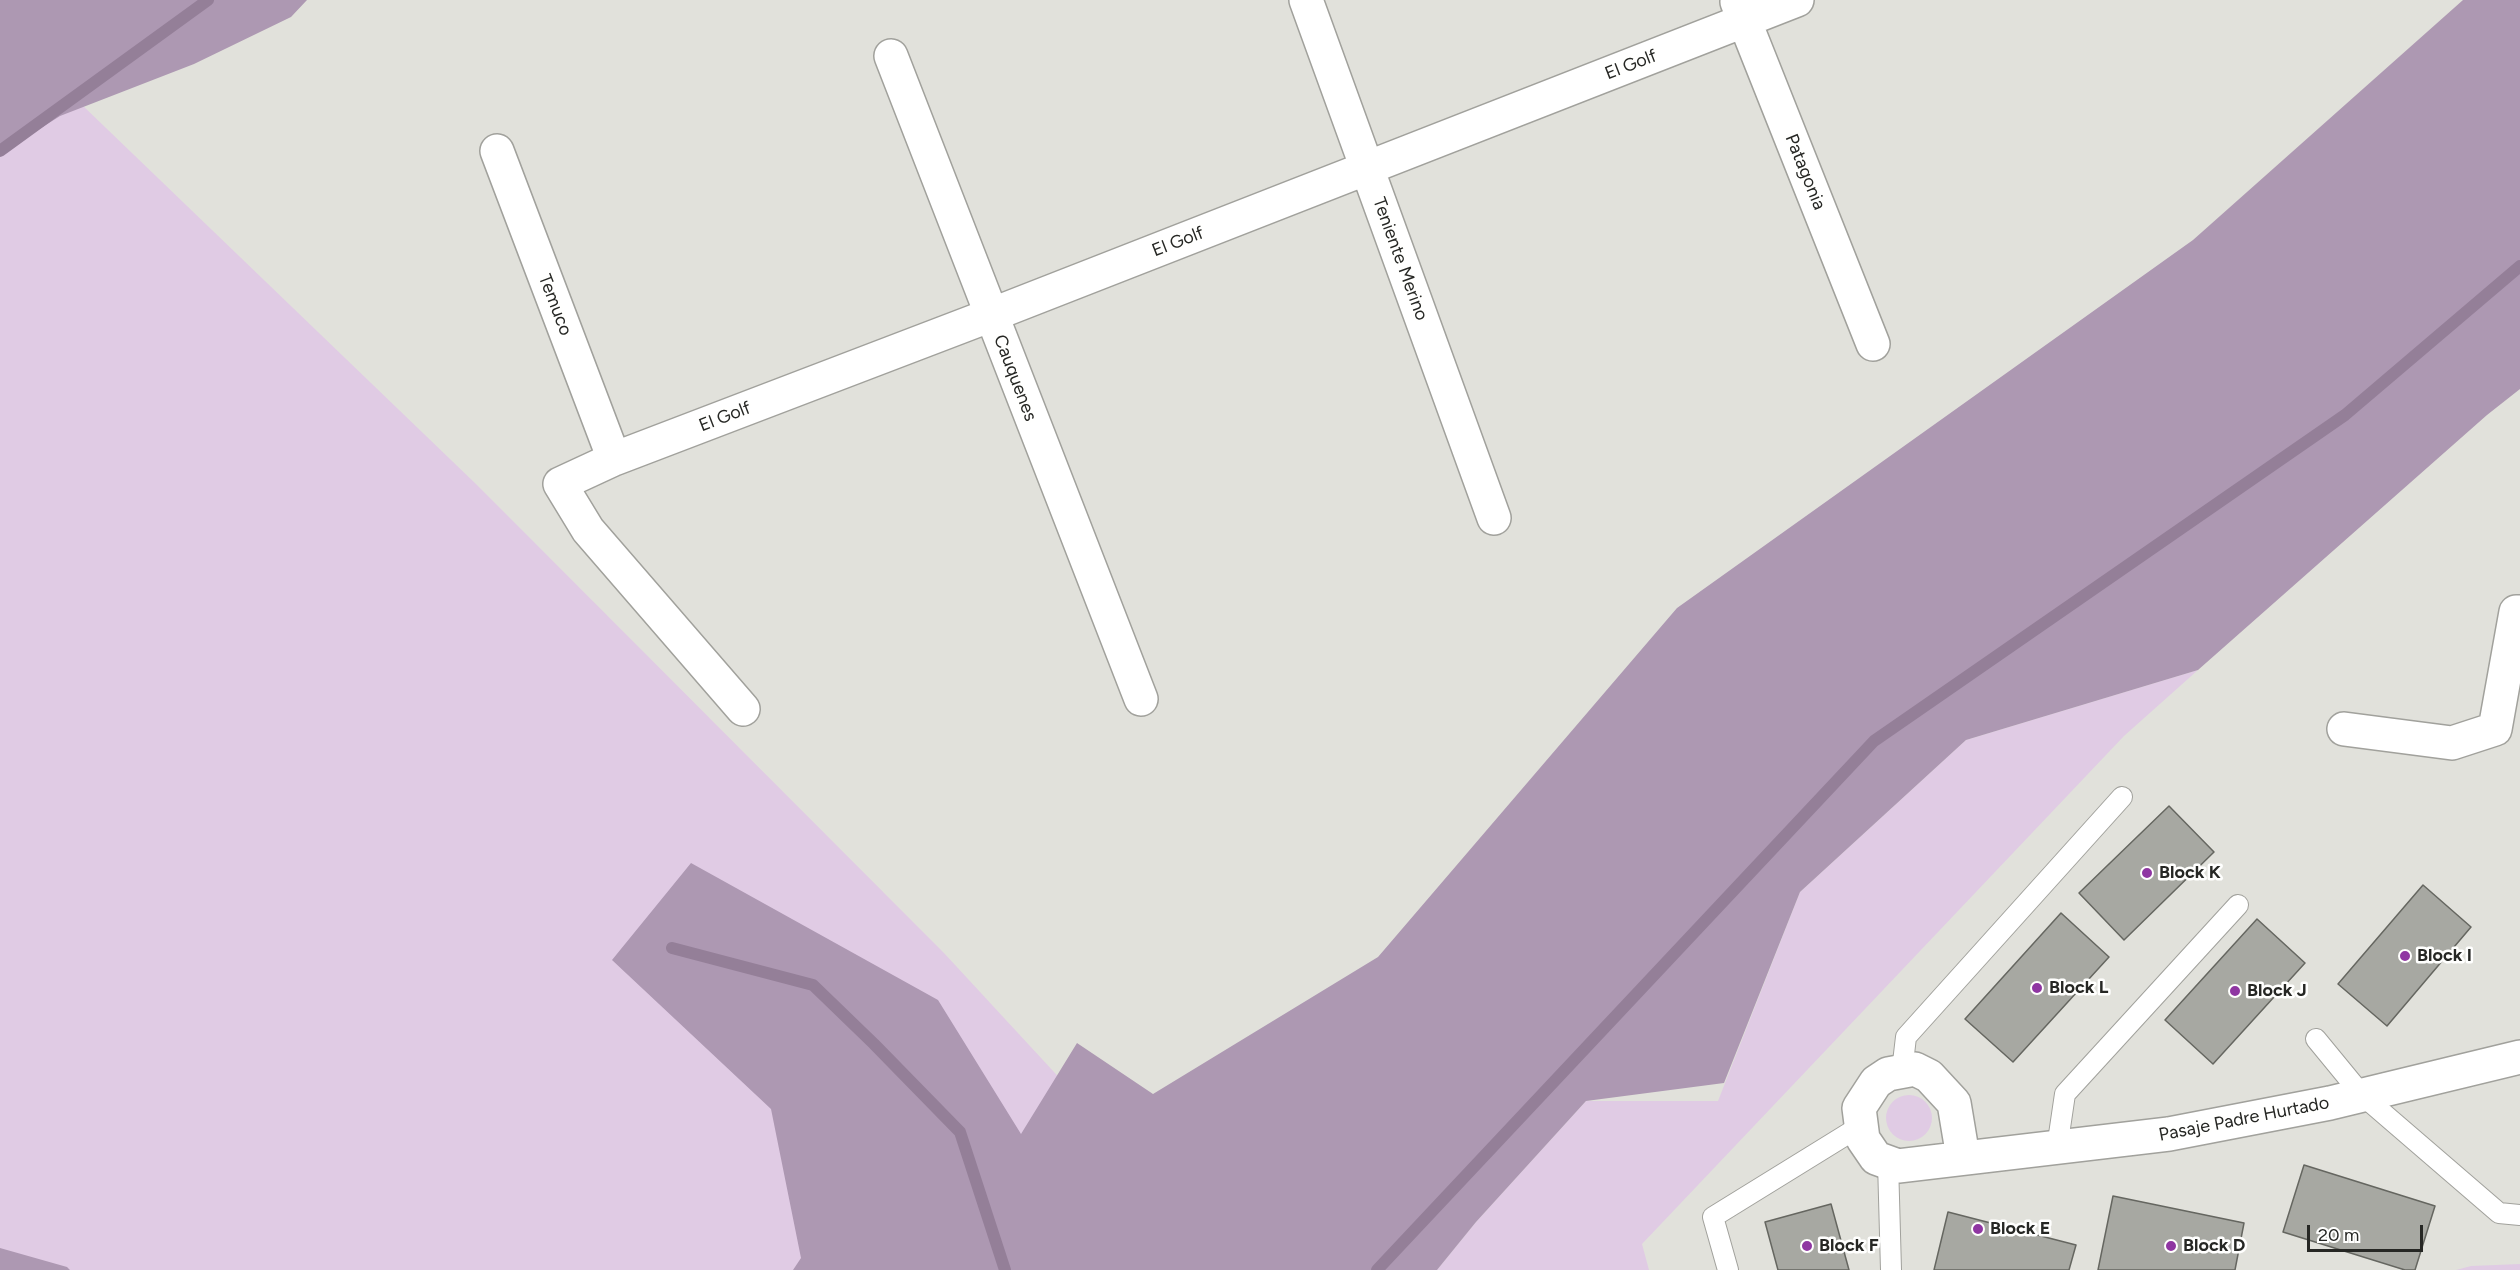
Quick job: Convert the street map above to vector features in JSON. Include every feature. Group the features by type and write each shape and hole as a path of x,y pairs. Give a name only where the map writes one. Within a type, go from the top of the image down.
{"street":[{"name":"Teniente Merino","path":"1306,0 1494,518"},
{"name":"El Golf","path":"743,709 588,530 560,484 614,459 1367,169 1740,10 1797,0"},
{"name":"Patagonia","path":"1740,10 1873,344"},
{"name":"Cauquenes","path":"891,56 1142,699"},
{"name":"Temuco","path":"497,151 614,459"},
{"path":"2344,729 2452,743 2495,729 2516,612 2520,612"},
{"name":"Pasaje Padre Hurtado","path":"1888,1162 1898,1166 2169,1134 2362,1095 2520,1057"},
{"path":"1888,1162 1876,1158 1863,1139 1859,1108 1876,1082 1888,1074 1915,1069 1929,1076 1954,1103 1963,1157"}],"lane":[{"path":"1902,1071 1906,1037 2122,797"},
{"path":"2057,1148 2065,1094 2238,905"},
{"path":"2316,1039 2362,1095 2499,1213 2520,1215"},
{"path":"1728,1270 1713,1217 1862,1125"},
{"path":"1888,1162 1891,1270"}],"shaded area":[{"path":"0,0 307,0 291,17 194,64 60,116 0,154"},
{"path":"2463,0 2520,0 2520,389 2487,415 2198,670 1966,740 1800,892 1724,1083 1586,1101 1476,1222 1437,1270 793,1270 801,1258 771,1109 612,960 691,863 938,1000 1021,1134 1077,1043 1153,1094 1378,957 1677,608 2193,240"},
{"path":"0,26 477,485 944,953 1237,1270 0,1270"},
{"path":"2198,670 2124,736 1642,1244 1649,1270 1437,1270 1476,1222 1586,1101 1718,1101 1800,892 1966,740"},
{"path":"1909,1095 1925,1102 1932,1118 1925,1134 1909,1141 1893,1134 1886,1118 1893,1102"},
{"path":"0,1248 67,1267 70,1270 0,1270"},
{"path":"2520,1264 2520,1270 2456,1270 2471,1266"}],"building":[{"name":"Block K","path":"2169,806 2214,852 2124,940 2079,893"},
{"name":"Block I","path":"2423,885 2471,927 2387,1026 2338,984"},
{"name":"Block L","path":"2061,913 2109,957 2013,1062 1965,1019"},
{"name":"Block J","path":"2257,919 2305,963 2213,1064 2165,1020"},
{"path":"2304,1165 2435,1206 2415,1270 2405,1270 2283,1232"},
{"name":"Block D","path":"2113,1196 2244,1223 2235,1270 2098,1270"},
{"name":"Block F","path":"1831,1204 1849,1270 1778,1270 1765,1222"},
{"name":"Block E","path":"1948,1212 2076,1245 2069,1270 1934,1270"}],"waterway":[{"path":"0,151 208,0"},
{"path":"1377,1270 1874,741 2345,415 2520,266"},
{"path":"672,948 813,985 960,1132 1005,1270"}],"place":[{"name":"Block K","path":"2147,873"},
{"name":"Block I","path":"2405,956"},
{"name":"Block L","path":"2037,988"},
{"name":"Block J","path":"2235,991"},
{"name":"Block E","path":"1978,1229"},
{"name":"Block F","path":"1807,1246"},
{"name":"Block D","path":"2171,1246"}]}
